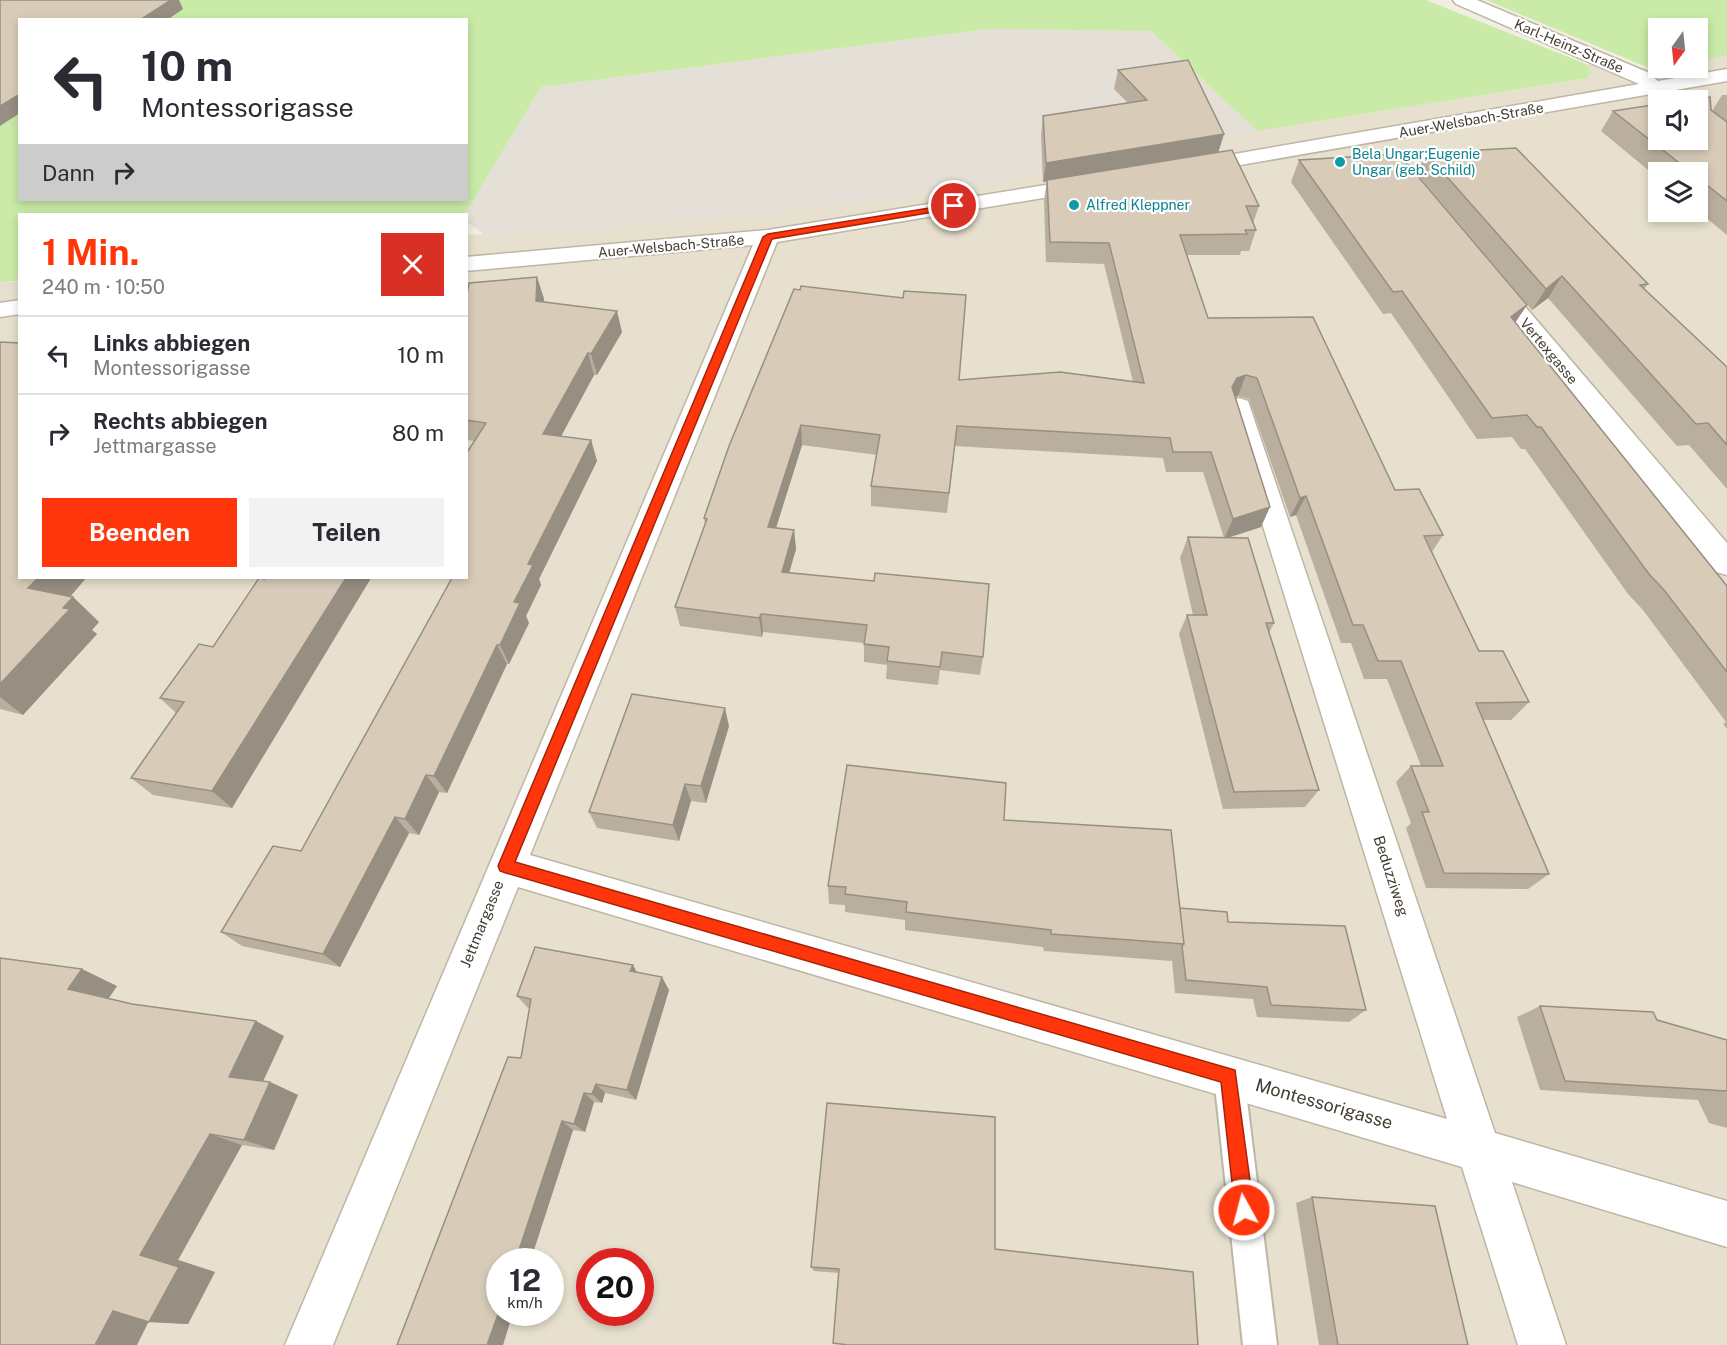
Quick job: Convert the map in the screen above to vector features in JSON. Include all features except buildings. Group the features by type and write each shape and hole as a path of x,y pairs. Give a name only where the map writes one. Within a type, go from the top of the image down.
{"street":[{"name":"Karl-Heinz-Straße","path":"1462,0 1640,76 1658,90"},
{"name":"Auer-Welsbach-Straße","path":"1680,90 1727,75"},
{"name":"Auer-Welsbach-Straße","path":"1170,171 1379,146 1648,98"},
{"name":"Auer-Welsbach-Straße","path":"468,264 768,237 1111,180"},
{"name":"Jettmargasse","path":"309,1345 768,237"},
{"name":"Vertexgasse","path":"1478,264 1727,564"},
{"path":"0,310 18,308"},
{"name":"Beduzziweg","path":"1239,407 1542,1345"},
{"name":"Montessorigasse","path":"506,866 1480,1149 1727,1224"}],"lane":[{"path":"1229,1076 1260,1345"}],"shaded area":[{"path":"988,29 1151,31 1257,131 1066,168 869,202 635,226 485,235 468,223 468,213 466,213 541,87"},
{"path":"1727,55 1727,1345 0,1345 0,283 18,281 18,579 468,579 468,235 635,226 869,202 1066,168 1257,131 1582,79 1591,72 1586,64 1648,68 1648,78 1708,78 1708,59"}],"green space":[{"path":"0,0 1426,0 1586,64 1591,72 1588,77 1582,79 1257,131 1151,31 988,29 541,87 466,213 18,213 18,280 0,283"},
{"path":"1486,0 1727,0 1727,55 1708,59 1708,18 1648,18 1648,68"}],"place":[{"name":"Bela Ungar;Eugenie Ungar (geb. Schild)","path":"1340,162"},
{"name":"Alfred Kleppner","path":"1074,205"}],"route":[{"path":"954,206 768,237 506,866 1229,1076 1244,1210"}]}
